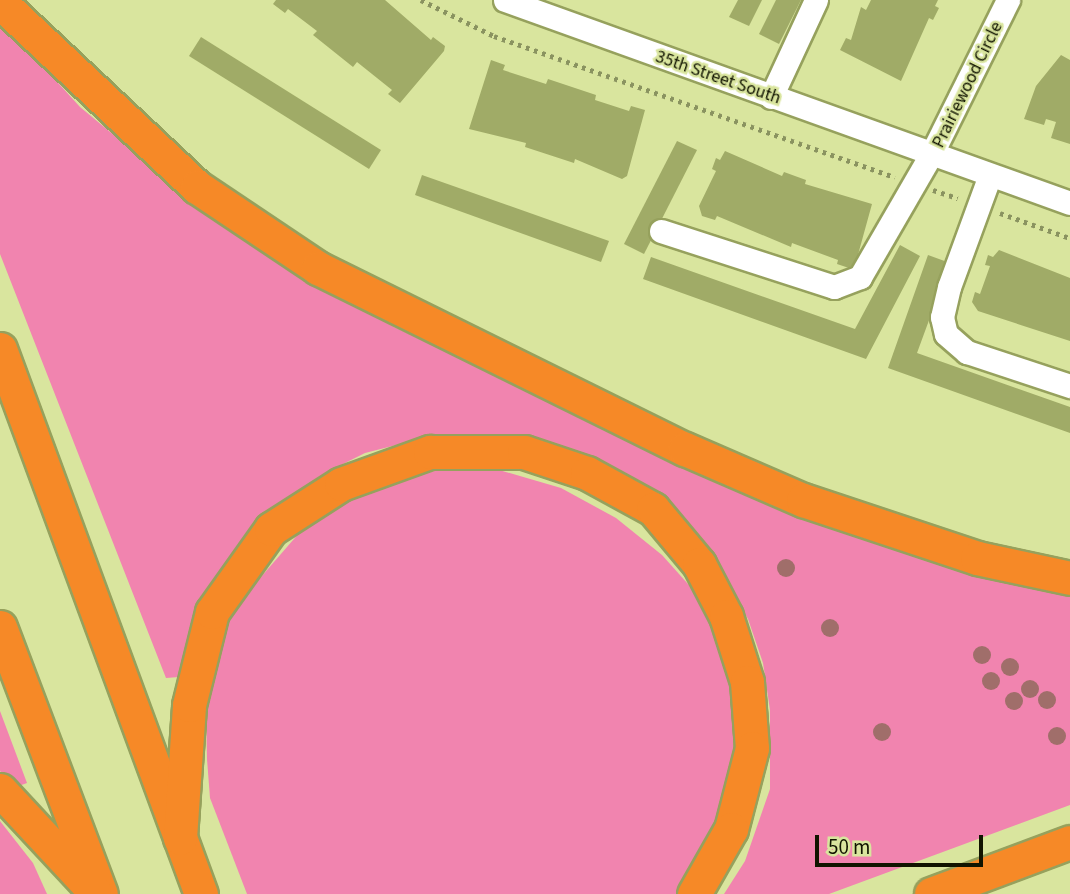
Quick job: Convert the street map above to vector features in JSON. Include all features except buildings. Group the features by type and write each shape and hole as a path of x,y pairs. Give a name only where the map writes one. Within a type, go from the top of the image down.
{"highway":[{"path":"0,2 197,187 318,268 685,449 803,500 977,558 1070,578"},
{"path":"0,349 201,894"},
{"path":"180,838 189,705 212,612 271,529 341,484 430,453 524,452 587,473 653,509 699,564 726,616 747,682 752,748 731,830 694,894"},
{"path":"0,627 99,894"},
{"path":"0,790 99,894"},
{"path":"931,894 1070,842"}],"street":[{"name":"35th Street South","path":"505,0 932,153"},
{"path":"771,97 816,0"},
{"name":"Prairiewood Circle","path":"1008,0 932,153 1070,203"},
{"path":"661,231 834,287 860,277 932,153"},
{"path":"990,175 949,287 942,317 946,334 967,352 1070,386"}],"path":[{"path":"421,0 494,36 1070,238"}],"shaded area":[{"path":"0,19 80,107 190,198 277,259 394,327 830,527 1070,595 1070,805 829,894 724,894 745,861 770,789 770,710 763,663 748,619 721,571 692,530 541,441 499,434 412,441 365,453 325,473 280,504 242,541 207,592 187,639 179,677 166,678 0,254"},
{"path":"453,468 499,470 561,488 616,518 662,555 705,603 735,700 735,744 727,804 679,894 247,894 210,798 207,759 206,708 213,660 234,608 300,532 350,495 404,476"},
{"path":"0,711 27,783 16,787 0,771"},
{"path":"0,821 33,863 47,894 0,894"}]}
